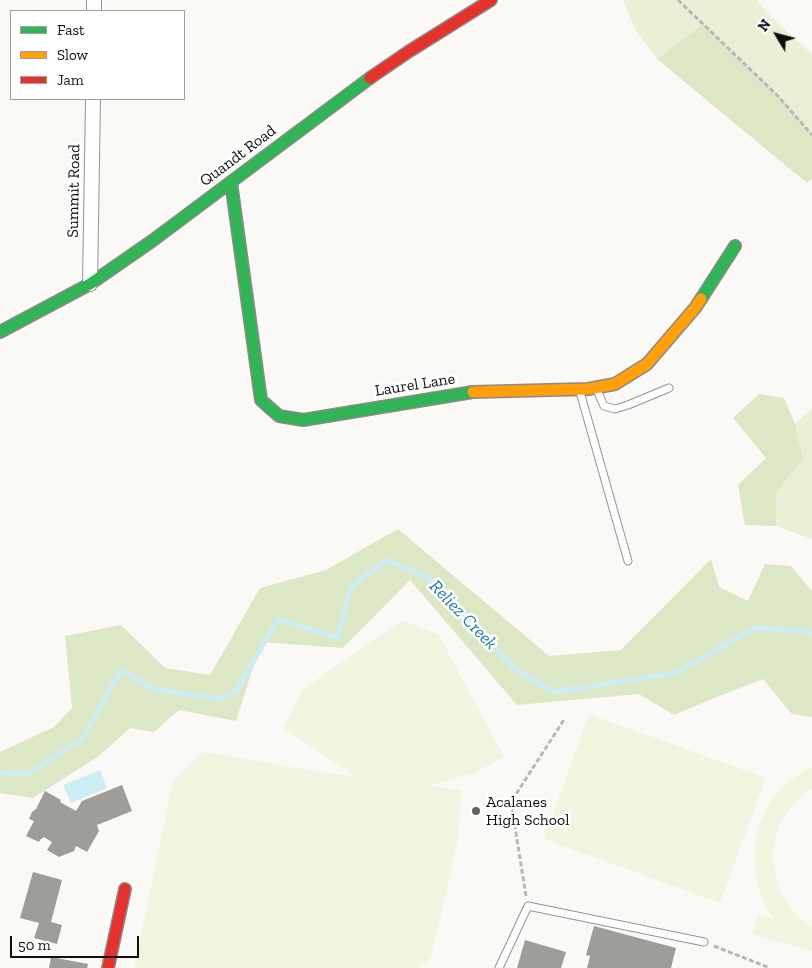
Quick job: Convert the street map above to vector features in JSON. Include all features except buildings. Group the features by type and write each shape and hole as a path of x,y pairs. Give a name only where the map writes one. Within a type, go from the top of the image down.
{"street":[{"name":"Quandt Road","path":"0,332 90,284 152,242 368,79 491,0"},
{"name":"Summit Road","path":"90,284 93,100"},
{"name":"Laurel Lane","path":"231,182 261,400 279,416 303,420 473,392 580,389 615,384 647,364 695,308 735,246"},
{"path":"108,968 125,889"}],"lane":[{"path":"596,387 604,406 615,409 669,388"},
{"path":"580,389 628,561"},
{"path":"499,968 528,906 704,942"}],"path":[{"path":"678,0 778,96 812,136"},
{"path":"528,906 511,802 565,718"},
{"path":"704,942 770,968"}],"green space":[{"path":"623,0 757,0 772,18 812,54 812,135 778,96 703,24 657,59 634,28"},
{"path":"703,24 778,96 812,135 812,179 807,183 657,59"},
{"path":"759,394 784,398 795,424 803,459 776,493 776,526 745,525 738,485 766,458 733,418"},
{"path":"812,408 812,539 776,526 776,493 803,459 795,424"},
{"path":"398,529 549,656 621,650 711,559 719,587 748,601 765,564 791,566 812,591 812,717 792,714 763,679 674,715 639,694 517,705 410,580 343,648 261,642 236,721 179,710 154,732 130,728 99,756 33,798 0,793 0,752 54,727 72,708 65,636 121,625 165,668 210,675 260,588 326,570"},
{"path":"403,620 439,635 504,757 476,772 429,786 462,790 458,840 431,958 417,968 134,968 173,781 203,752 357,777 283,728 303,689"},
{"path":"589,714 766,778 720,903 544,839"},
{"path":"812,767 812,789 795,802 783,819 776,837 774,858 776,878 784,897 796,914 812,927 812,951 752,934 758,915 774,919 758,886 755,869 754,851 763,817 772,801 784,786 797,775"}],"water":[{"path":"100,770 107,788 71,803 63,785"}],"waterway":[{"name":"Reliez Creek","path":"0,773 28,774 83,738 121,670 153,689 219,699 237,690 278,619 337,638 351,587 386,560 427,577 514,668 553,692 675,673 755,628 807,631 812,635"}],"traffic: fast":[{"path":"0,332 90,284 152,241 370,78"},
{"path":"231,182 261,400 279,416 303,420 473,392"},
{"path":"701,299 735,246"}],"traffic: slow":[{"path":"473,392 588,389 615,384 647,364 701,299"}],"traffic: jam":[{"path":"370,78 491,0"},
{"path":"108,968 125,889"}],"place":[{"name":"Acalanes High School","path":"476,811"}]}
